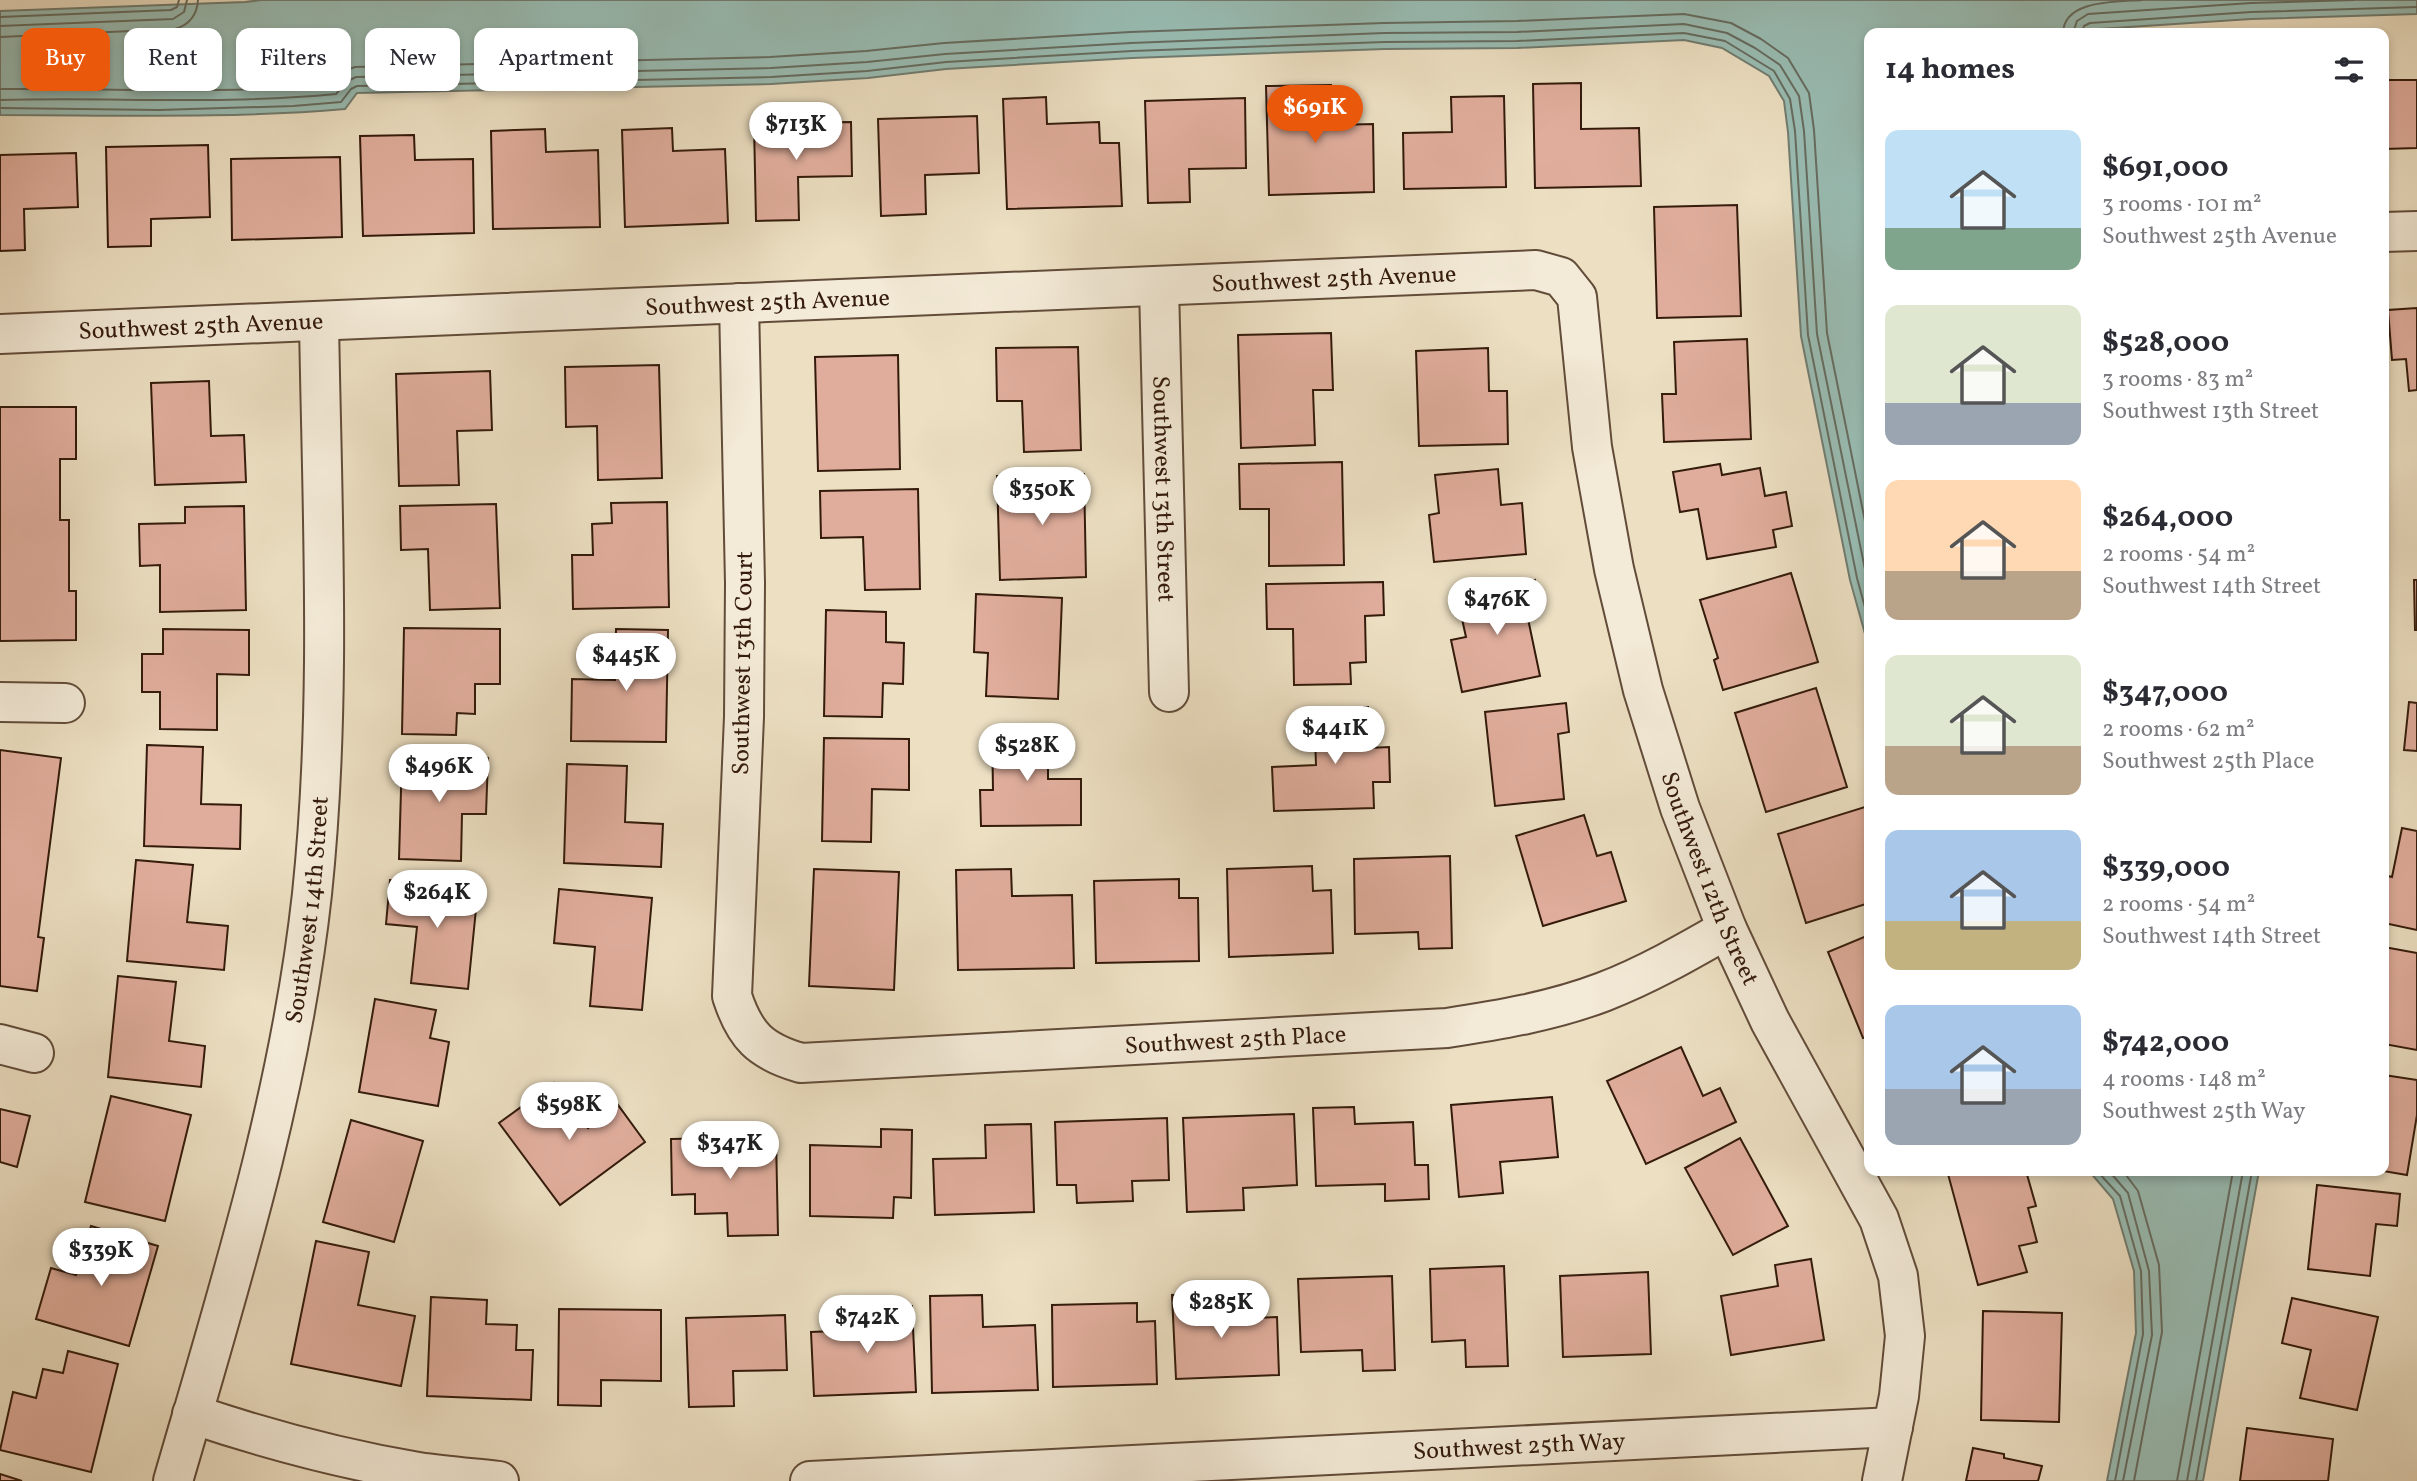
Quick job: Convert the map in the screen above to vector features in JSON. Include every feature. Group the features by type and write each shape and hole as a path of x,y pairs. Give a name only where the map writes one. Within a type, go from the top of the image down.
{"street":[{"path":"2389,232 2417,231"},
{"name":"Southwest 25th Avenue","path":"0,334 1536,270"},
{"name":"Southwest 12th Street","path":"1536,270 1561,277 1577,297 1592,447 1614,569 1643,690 1676,794 1727,929 1770,1021 1879,1219 1890,1247 1898,1276 1905,1336 1899,1396 1882,1481"},
{"name":"Southwest 13th Street","path":"1159,286 1169,692"},
{"name":"Southwest 13th Court","path":"738,303 745,583 744,703 732,996 740,1021"},
{"name":"Southwest 14th Street","path":"173,1481 266,1154 293,1027 312,898 324,704 319,321"},
{"path":"0,702 65,703"},
{"name":"Southwest 25th Place","path":"740,1021 755,1041 776,1056 801,1063 1447,1028 1526,1016 1602,993 1658,968 1727,929"},
{"path":"192,1414 242,1431 342,1457 419,1472 499,1481"},
{"name":"Southwest 25th Way","path":"810,1481 1893,1427"}],"water":[{"path":"261,0 2417,0 2417,14 2251,19 2114,28 1864,28 1864,630 1850,580 1801,336 1784,101 1769,76 1722,48 1684,40 1517,48 1385,49 1132,58 946,69 868,78 771,84 638,87 638,28 474,28 474,90 460,91 460,28 365,28 365,91 449,91 357,93 345,109 302,112 172,116 0,115 0,11"},
{"path":"2093,1176 2258,1176 2203,1481 2107,1481 2136,1333 2134,1271 2113,1199"}],"building":[{"path":"2389,80 2417,80 2417,148 2389,149"},
{"path":"1581,83 1581,129 1639,128 1641,186 1535,188 1533,84"},
{"path":"1331,85 1333,125 1373,124 1374,192 1269,195 1266,86"},
{"path":"1504,96 1506,187 1404,189 1403,133 1452,132 1451,97"},
{"path":"1046,97 1047,124 1099,122 1100,143 1119,143 1122,206 1007,209 1003,99"},
{"path":"1245,98 1246,168 1189,169 1190,202 1148,203 1145,101"},
{"path":"977,116 979,173 925,175 926,214 881,216 878,119"},
{"path":"851,122 852,176 798,177 799,220 756,221 754,123"},
{"path":"672,128 673,151 725,149 728,223 625,227 622,130"},
{"path":"545,129 546,152 598,150 600,227 493,229 491,131"},
{"path":"414,135 415,160 473,159 474,233 363,236 360,136"},
{"path":"208,145 210,217 151,219 151,246 108,247 106,147"},
{"path":"76,153 78,207 24,209 25,250 0,251 0,155"},
{"path":"340,157 342,237 232,240 231,159"},
{"path":"1737,205 1741,316 1657,318 1654,207"},
{"path":"2417,308 2417,390 2409,391 2406,359 2392,360 2389,310"},
{"path":"1331,333 1333,390 1313,390 1315,445 1241,448 1238,335"},
{"path":"1747,339 1751,439 1664,442 1662,394 1676,394 1674,342"},
{"path":"1078,347 1081,450 1024,452 1022,401 997,401 996,348"},
{"path":"1488,348 1489,391 1507,391 1508,444 1419,446 1416,351"},
{"path":"898,355 900,469 818,471 815,357"},
{"path":"659,365 662,478 598,480 597,426 566,427 565,367"},
{"path":"490,371 492,430 457,431 459,485 399,486 396,374"},
{"path":"209,381 211,436 244,435 246,482 155,485 151,383"},
{"path":"0,407 76,407 76,459 60,459 60,520 69,520 69,591 76,591 76,640 0,641"},
{"path":"1342,462 1344,565 1269,566 1269,509 1240,509 1239,464"},
{"path":"1720,464 1722,475 1760,468 1765,496 1786,492 1792,526 1773,530 1776,547 1707,559 1698,509 1680,512 1673,472"},
{"path":"1498,469 1501,505 1522,503 1526,554 1434,562 1429,515 1439,513 1435,475"},
{"path":"1084,474 1086,577 1000,580 997,476"},
{"path":"918,489 920,589 865,590 863,537 821,538 820,491"},
{"path":"667,502 669,607 573,609 572,555 593,555 592,524 612,523 611,503"},
{"path":"496,504 500,608 430,610 428,549 401,550 400,506"},
{"path":"244,506 246,610 160,612 160,565 140,566 139,524 185,523 185,507"},
{"path":"1791,573 1818,662 1723,690 1714,660 1718,658 1700,600"},
{"path":"1535,580 1541,612 1527,614 1540,676 1462,692 1451,640 1466,637 1457,596"},
{"path":"2414,580 2417,580 2417,630 2415,630"},
{"path":"1383,582 1384,615 1365,616 1366,662 1350,663 1351,684 1294,685 1293,629 1267,629 1266,584"},
{"path":"976,594 1062,598 1058,699 986,696 988,653 974,652"},
{"path":"826,610 886,612 886,642 904,643 903,684 883,683 882,717 824,716"},
{"path":"404,628 500,629 500,684 475,684 475,714 457,713 456,735 402,734"},
{"path":"163,629 249,630 249,675 217,674 217,730 160,729 160,692 142,692 142,654 163,654"},
{"path":"616,629 668,630 666,742 571,741 572,679 615,680"},
{"path":"1816,688 1847,787 1766,812 1735,713"},
{"path":"2409,702 2417,703 2417,751 2404,750"},
{"path":"1566,703 1569,732 1558,734 1564,799 1495,806 1485,712"},
{"path":"1368,707 1369,748 1389,747 1390,782 1373,782 1374,808 1274,811 1272,767 1316,765 1314,708"},
{"path":"1048,726 1048,779 1081,779 1081,825 981,826 980,790 993,790 992,727"},
{"path":"824,738 909,739 909,790 872,789 871,842 822,841"},
{"path":"147,745 203,747 201,804 241,805 240,849 144,846"},
{"path":"0,750 61,758 38,937 44,938 37,991 0,986"},
{"path":"402,756 488,758 486,814 462,814 461,861 399,859"},
{"path":"567,764 627,766 625,822 663,824 661,867 564,863"},
{"path":"1864,807 1864,905 1806,923 1778,834"},
{"path":"1584,815 1597,856 1611,852 1626,901 1543,926 1516,836"},
{"path":"2402,828 2417,831 2417,930 2389,924 2389,876 2392,877"},
{"path":"1450,856 1452,948 1419,949 1418,932 1355,934 1354,859"},
{"path":"136,860 193,865 187,922 228,926 224,970 127,961"},
{"path":"1312,866 1313,891 1331,890 1333,953 1229,957 1227,869"},
{"path":"814,869 899,872 894,990 809,986"},
{"path":"1011,869 1012,896 1072,895 1074,968 958,970 956,870"},
{"path":"1179,879 1179,898 1198,898 1199,961 1096,963 1094,881"},
{"path":"390,880 478,889 468,989 411,983 417,927 386,924"},
{"path":"559,889 652,898 642,1010 590,1006 595,947 554,943"},
{"path":"1864,937 1864,1038 1863,1038 1828,952"},
{"path":"2389,948 2417,953 2417,1050 2389,1045"},
{"path":"118,976 176,982 169,1041 205,1046 201,1087 108,1077"},
{"path":"375,999 436,1010 430,1038 449,1042 438,1106 359,1092"},
{"path":"1681,1047 1703,1096 1720,1088 1736,1122 1646,1164 1607,1081"},
{"path":"2389,1076 2417,1080 2417,1115 2407,1175 2389,1172"},
{"path":"554,1083 588,1128 618,1105 645,1142 560,1205 499,1123"},
{"path":"111,1096 191,1115 165,1221 85,1202"},
{"path":"1552,1097 1558,1157 1500,1162 1503,1193 1459,1197 1451,1105"},
{"path":"1354,1107 1355,1124 1413,1122 1415,1165 1428,1165 1429,1199 1385,1201 1385,1184 1316,1186 1313,1108"},
{"path":"0,1109 30,1116 17,1167 0,1162"},
{"path":"1294,1114 1297,1185 1243,1188 1244,1210 1187,1212 1183,1118"},
{"path":"1167,1118 1169,1180 1132,1181 1133,1201 1077,1203 1076,1185 1057,1185 1055,1122"},
{"path":"351,1120 423,1141 394,1242 323,1222"},
{"path":"1031,1124 1034,1212 935,1215 933,1159 986,1158 985,1125"},
{"path":"881,1129 912,1130 911,1198 894,1197 893,1218 810,1216 810,1145 881,1147"},
{"path":"776,1137 778,1235 728,1236 727,1213 695,1214 695,1194 672,1195 671,1139"},
{"path":"1740,1138 1788,1226 1733,1255 1685,1168"},
{"path":"1949,1176 2027,1176 2036,1206 2028,1208 2037,1242 2019,1246 2027,1272 1978,1285"},
{"path":"2317,1185 2400,1194 2397,1226 2376,1224 2370,1276 2308,1269"},
{"path":"91,1226 158,1246 129,1346 36,1319 51,1268 76,1275"},
{"path":"316,1241 369,1252 358,1305 415,1316 401,1386 291,1364"},
{"path":"1811,1259 1824,1340 1731,1355 1721,1296 1778,1286 1775,1265"},
{"path":"1504,1266 1508,1366 1466,1367 1465,1340 1432,1342 1430,1269"},
{"path":"1648,1272 1651,1354 1563,1357 1560,1276"},
{"path":"1392,1276 1395,1370 1363,1371 1362,1350 1301,1352 1298,1279"},
{"path":"1226,1292 1227,1319 1277,1317 1279,1375 1176,1379 1172,1295"},
{"path":"982,1295 983,1327 1035,1325 1038,1390 932,1393 930,1296"},
{"path":"431,1297 487,1300 486,1324 517,1325 516,1350 533,1350 531,1400 427,1396"},
{"path":"2292,1298 2378,1317 2357,1410 2300,1398 2311,1350 2282,1343"},
{"path":"1137,1303 1137,1322 1155,1321 1157,1384 1053,1387 1052,1305"},
{"path":"912,1306 916,1392 814,1396 811,1332 859,1330 858,1309"},
{"path":"559,1309 661,1310 661,1381 601,1380 601,1406 558,1405"},
{"path":"1983,1311 2062,1313 2059,1422 1981,1420"},
{"path":"785,1315 787,1370 733,1371 734,1406 689,1407 686,1318"},
{"path":"68,1351 118,1364 91,1472 0,1450 13,1392 36,1398 43,1369 63,1373"},
{"path":"2247,1428 2333,1439 2328,1481 2240,1481"},
{"path":"1973,1448 2042,1466 2038,1481 1966,1481"},
{"path":"0,1474 22,1481 0,1481"}]}
